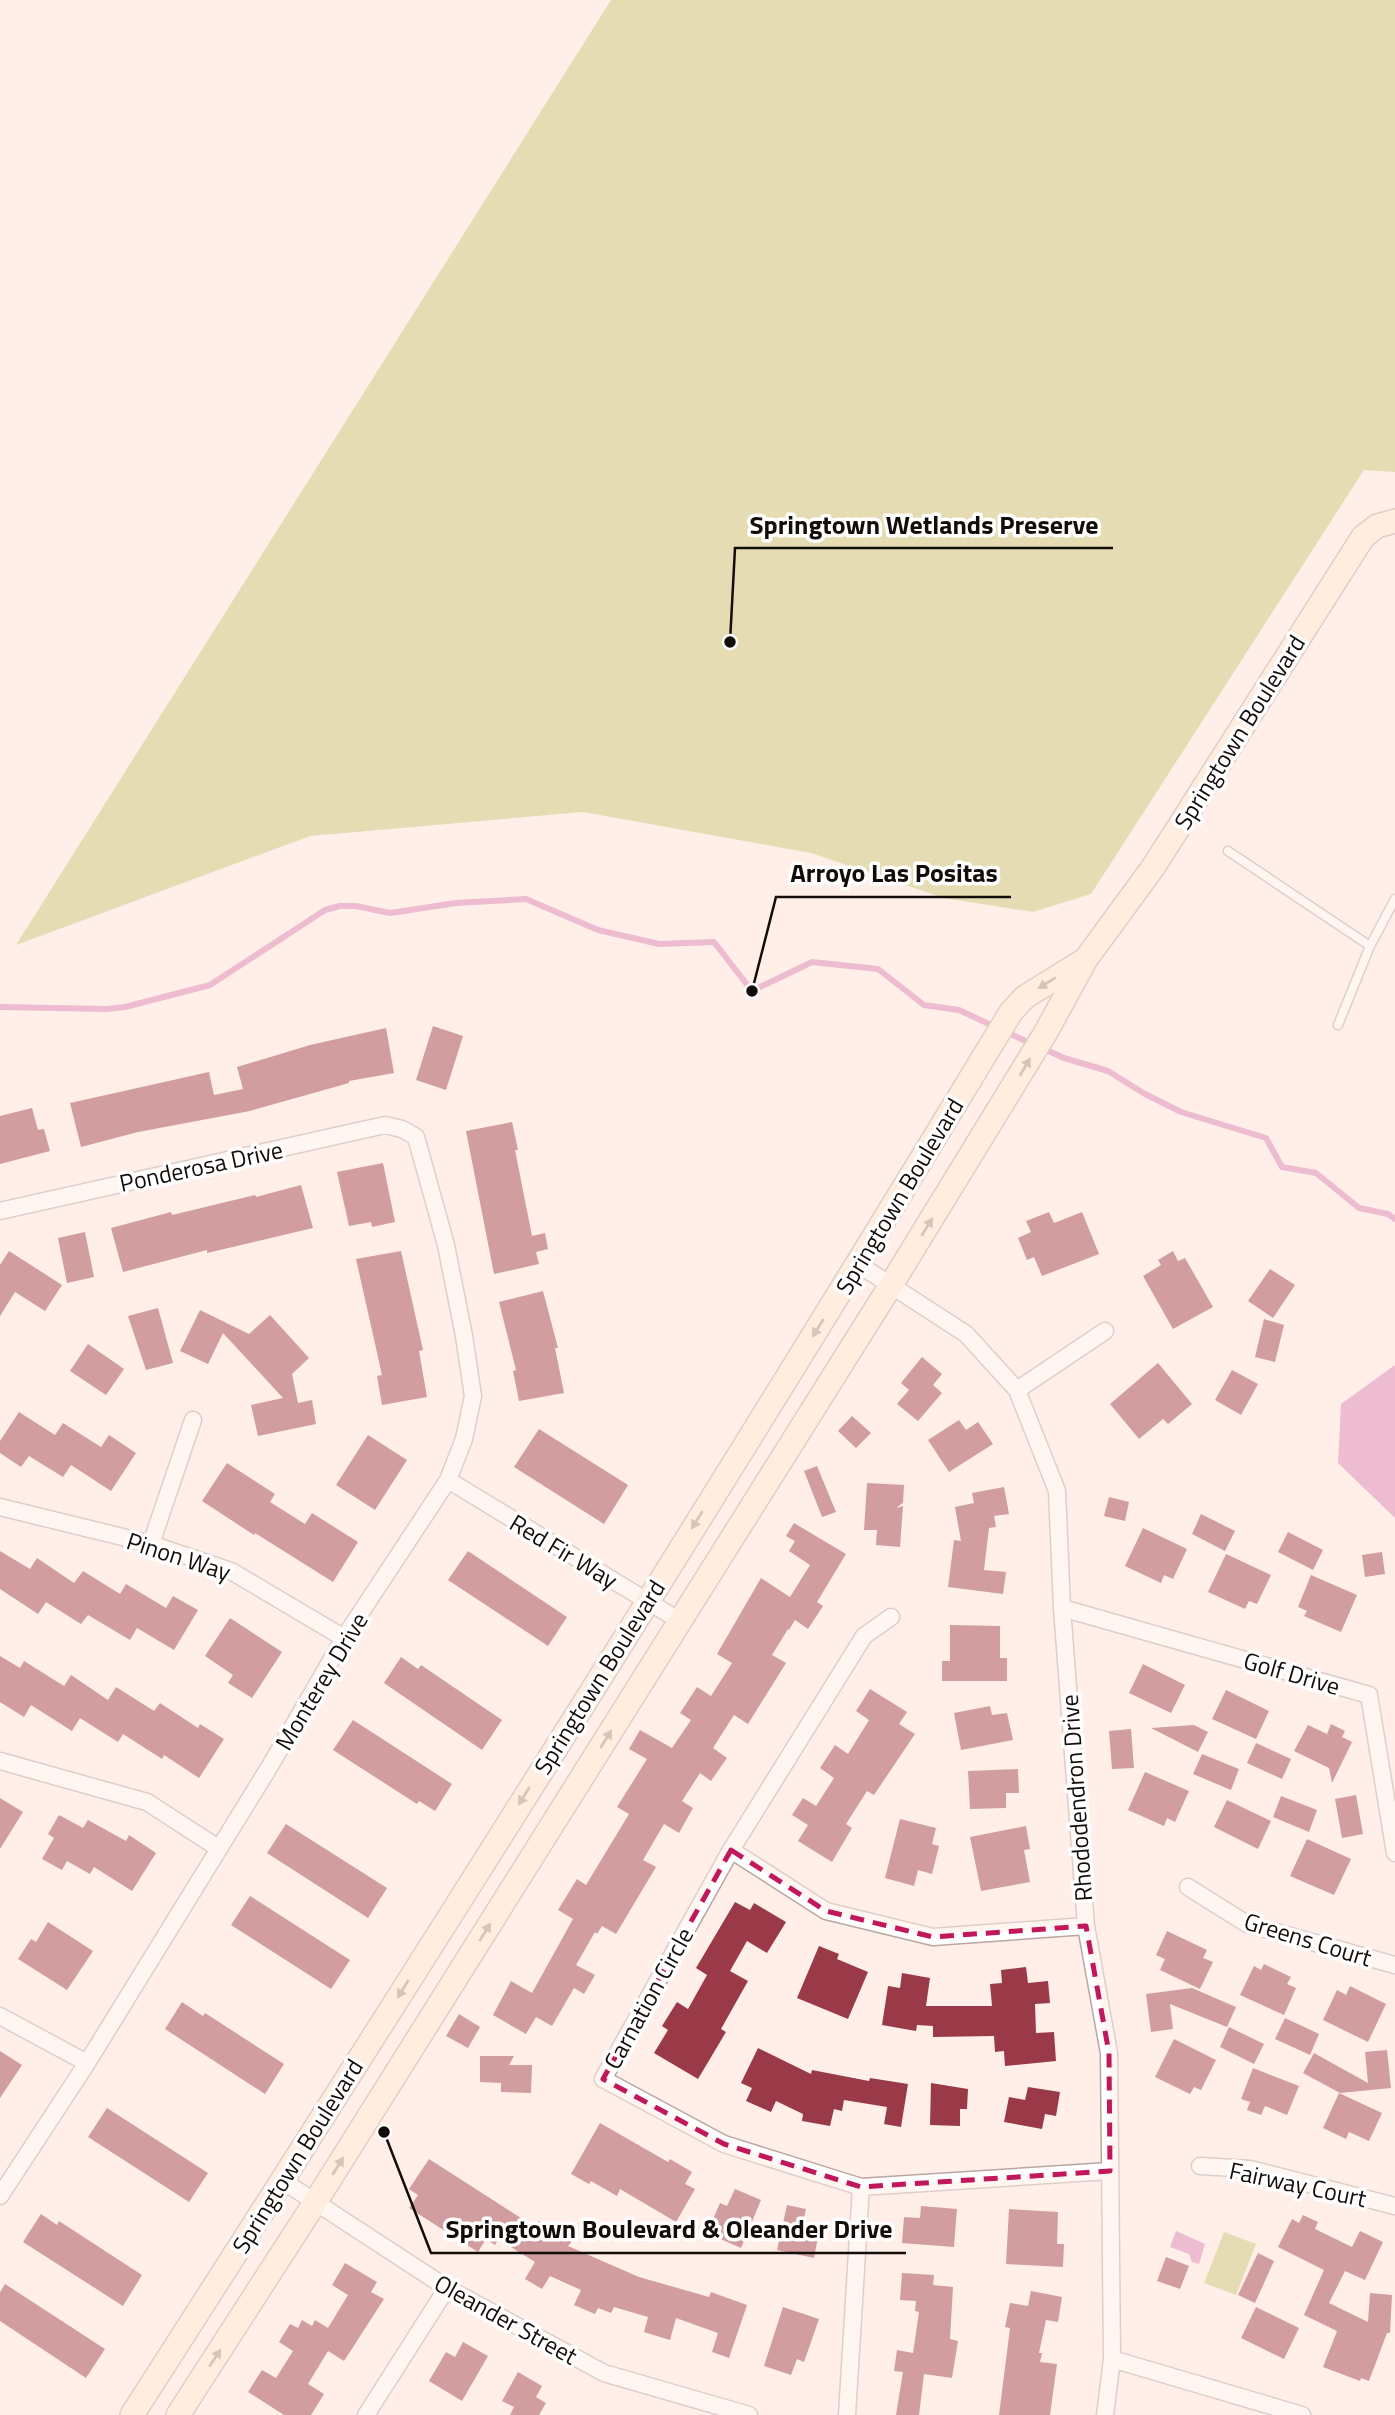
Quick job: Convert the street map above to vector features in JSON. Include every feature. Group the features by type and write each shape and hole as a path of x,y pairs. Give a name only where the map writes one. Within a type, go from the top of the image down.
{"street":[{"name":"Springtown Boulevard","path":"178,2415 316,2201 891,1285 1046,1032 1086,959 1154,866 1363,537 1377,526 1395,521"},
{"name":"Springtown Boulevard","path":"132,2415 283,2180 858,1264 1011,1012 1025,997 1086,959"},
{"name":"Ponderosa Drive","path":"0,1211 384,1125 402,1129"},
{"name":"Monterey Drive","path":"0,2196 87,2063 270,1766 344,1638 448,1480 464,1439 473,1396 446,1245 423,1154 416,1137 402,1129"},
{"name":"Rhododendron Drive","path":"858,1264 966,1334 1017,1390 1058,1491 1062,1608 1086,1926 1110,2053 1112,2359 1105,2415"},
{"path":"1017,1390 1104,1331"},
{"path":"151,1544 193,1420"},
{"name":"Red Fir Way","path":"448,1480 680,1621"},
{"name":"Pinon Way","path":"0,1507 151,1544 231,1571 344,1638"},
{"name":"Golf Drive","path":"1062,1608 1369,1695 1395,1853"},
{"name":"Carnation Circle","path":"891,1617 864,1636 731,1850 603,2079 724,2144 861,2187 1110,2171"},
{"path":"0,1761 147,1802 218,1848"},
{"path":"731,1850 826,1911 933,1937 1086,1926"},
{"name":"Greens Court","path":"1188,1887 1247,1924 1395,1965"},
{"path":"0,2016 87,2063"},
{"name":"Fairway Court","path":"1200,2166 1250,2169 1395,2206"},
{"name":"Oleander Street","path":"283,2180 447,2288 604,2373 749,2415"},
{"path":"847,2415 861,2187"},
{"path":"366,2415 447,2288"},
{"path":"1112,2359 1302,2415"}],"lane":[{"path":"1228,852 1370,946"},
{"path":"1338,1025 1370,946 1395,899"}],"highlighted area":[{"path":"731,1850 826,1911 933,1937 1086,1926 1109,2053 1110,2171 861,2187 724,2144 603,2079"}],"shaded area":[{"path":"611,0 1395,0 1395,472 1364,470 1091,894 1033,912 944,898 811,853 583,812 310,836 16,945"},
{"path":"1395,1365 1395,1518 1338,1463 1341,1404"},
{"path":"1176,2231 1205,2244 1199,2264 1192,2262 1189,2254 1170,2247"},
{"path":"1224,2232 1256,2244 1236,2295 1204,2283"}],"building":[{"path":"433,1026 463,1036 446,1090 416,1080"},
{"path":"386,1028 394,1073 349,1081 250,1111 138,1132 81,1147 70,1103 209,1072 214,1095 243,1089 237,1067 310,1045"},
{"path":"32,1108 38,1130 44,1129 50,1151 0,1164 0,1116"},
{"path":"512,1122 532,1236 545,1233 548,1249 536,1252 539,1264 494,1274 466,1131"},
{"path":"383,1163 395,1222 372,1227 371,1222 349,1226 337,1172"},
{"path":"301,1185 313,1228 207,1253 207,1250 123,1272 111,1228 171,1212 172,1215"},
{"path":"1049,1212 1054,1223 1082,1212 1099,1254 1042,1276 1034,1257 1027,1260 1018,1238 1031,1232 1026,1221"},
{"path":"85,1232 94,1277 67,1283 58,1238"},
{"path":"9,1251 62,1285 45,1311 15,1292 0,1316 0,1265"},
{"path":"401,1251 423,1350 419,1351 427,1397 382,1405 377,1376 382,1375 356,1259"},
{"path":"1173,1251 1178,1261 1185,1258 1213,1307 1173,1329 1143,1276 1161,1265 1158,1260"},
{"path":"1270,1269 1295,1285 1273,1318 1248,1301"},
{"path":"543,1291 558,1348 555,1348 564,1393 519,1401 513,1371 516,1370 499,1302"},
{"path":"158,1308 173,1363 146,1370 128,1316"},
{"path":"200,1310 249,1334 270,1315 309,1358 292,1374 298,1403 312,1400 316,1424 258,1436 251,1405 283,1398 223,1333 208,1364 180,1351"},
{"path":"1264,1319 1284,1325 1275,1362 1255,1357"},
{"path":"88,1344 124,1369 106,1395 70,1371"},
{"path":"922,1357 942,1374 933,1385 942,1393 918,1421 897,1404 909,1390 901,1383"},
{"path":"1158,1363 1192,1404 1168,1424 1163,1419 1139,1439 1110,1404"},
{"path":"1232,1370 1258,1384 1241,1415 1215,1400"},
{"path":"19,1412 55,1435 63,1423 101,1447 109,1435 136,1453 111,1491 71,1465 63,1477 29,1456 21,1467 0,1453 0,1441"},
{"path":"852,1416 871,1433 856,1448 838,1431"},
{"path":"959,1420 966,1430 978,1422 993,1444 949,1472 928,1440"},
{"path":"539,1429 628,1485 604,1524 514,1467"},
{"path":"368,1435 407,1460 375,1510 336,1485"},
{"path":"227,1463 275,1494 270,1502 305,1524 312,1513 358,1542 333,1582 202,1501"},
{"path":"817,1466 836,1512 822,1517 804,1471"},
{"path":"867,1483 904,1485 903,1503 896,1508 903,1506 900,1547 876,1545 877,1530 864,1530"},
{"path":"1004,1487 1009,1514 994,1516 996,1527 989,1528 984,1570 1006,1572 1003,1594 948,1587 954,1540 961,1541 955,1507 974,1503 972,1493"},
{"path":"1109,1497 1129,1502 1125,1521 1104,1516"},
{"path":"1201,1514 1235,1531 1225,1551 1192,1534"},
{"path":"794,1523 846,1554 817,1602 823,1606 808,1629 795,1620 788,1629 772,1655 786,1663 748,1724 734,1715 713,1748 727,1758 711,1781 700,1773 682,1801 693,1808 679,1833 664,1824 643,1860 656,1867 616,1934 602,1926 597,1934 595,1932 576,1965 595,1975 584,1994 574,1988 552,2026 536,2017 526,2034 493,2015 511,1981 532,1993 573,1919 558,1910 577,1879 586,1885 629,1814 617,1807 647,1759 629,1749 640,1730 672,1748 691,1720 680,1713 697,1687 711,1696 732,1663 717,1654 761,1578 790,1597 810,1565 789,1551 795,1541 786,1536"},
{"path":"1143,1528 1187,1549 1173,1579 1164,1575 1161,1583 1125,1566"},
{"path":"1288,1532 1323,1550 1313,1570 1278,1552"},
{"path":"0,1551 30,1569 37,1558 74,1583 83,1571 120,1594 126,1584 166,1608 173,1596 198,1610 174,1650 137,1628 130,1640 88,1615 81,1624 46,1602 38,1614 0,1589"},
{"path":"468,1551 567,1617 548,1646 448,1580"},
{"path":"1382,1552 1385,1574 1365,1577 1362,1555"},
{"path":"1226,1554 1271,1575 1257,1604 1249,1601 1245,1609 1208,1592"},
{"path":"1311,1575 1357,1595 1341,1632 1304,1616 1307,1611 1298,1607"},
{"path":"230,1618 282,1652 252,1698 228,1683 233,1675 205,1656"},
{"path":"950,1625 1000,1626 1000,1658 1007,1658 1007,1681 942,1681 942,1661 950,1661"},
{"path":"0,1656 20,1668 24,1661 64,1686 71,1675 108,1700 116,1687 154,1711 160,1703 198,1728 200,1724 224,1739 199,1778 164,1755 162,1759 123,1734 118,1742 80,1718 72,1731 31,1705 24,1717 0,1702"},
{"path":"401,1657 418,1669 421,1665 502,1720 482,1750 384,1683"},
{"path":"1143,1664 1185,1685 1171,1713 1129,1693"},
{"path":"870,1689 907,1712 899,1724 915,1734 874,1795 867,1791 846,1824 852,1828 832,1862 798,1841 808,1825 792,1815 803,1798 816,1806 834,1778 820,1768 835,1745 848,1754 869,1720 856,1711"},
{"path":"1226,1690 1269,1711 1256,1739 1212,1719"},
{"path":"990,1706 992,1715 1007,1713 1013,1740 961,1750 954,1713"},
{"path":"353,1720 452,1784 435,1811 419,1801 417,1804 333,1750"},
{"path":"1331,1724 1345,1731 1342,1737 1352,1742 1332,1783 1329,1768 1294,1751 1308,1725 1327,1734"},
{"path":"1194,1725 1208,1732 1198,1752 1151,1728"},
{"path":"1131,1729 1134,1768 1112,1769 1109,1731"},
{"path":"1256,1743 1291,1759 1282,1779 1247,1763"},
{"path":"1202,1754 1239,1769 1231,1790 1193,1774"},
{"path":"1018,1769 1019,1793 1006,1793 1006,1808 970,1809 968,1771"},
{"path":"1145,1772 1189,1791 1175,1822 1167,1818 1164,1826 1128,1810"},
{"path":"1356,1795 1363,1834 1342,1838 1335,1799"},
{"path":"1281,1796 1317,1810 1309,1832 1273,1817"},
{"path":"0,1798 23,1812 0,1849"},
{"path":"1227,1800 1271,1821 1258,1849 1214,1827"},
{"path":"59,1815 83,1828 88,1820 126,1841 129,1835 156,1853 132,1891 94,1867 90,1874 67,1861 62,1870 42,1859 54,1838 48,1834"},
{"path":"900,1819 936,1828 932,1844 939,1846 932,1874 918,1870 914,1886 885,1878"},
{"path":"286,1824 387,1888 368,1918 267,1853"},
{"path":"1026,1826 1030,1849 1024,1850 1030,1882 981,1891 970,1837"},
{"path":"1307,1839 1351,1859 1334,1895 1290,1876"},
{"path":"250,1896 350,1960 331,1989 231,1925"},
{"path":"735,1902 750,1910 754,1903 786,1922 767,1953 747,1941 730,1971 748,1981 721,2029 726,2032 698,2079 654,2053 668,2030 662,2026 677,2002 688,2009 707,1975 696,1968"},
{"path":"48,1922 93,1951 67,1990 18,1959 31,1939 36,1942"},
{"path":"1167,1931 1207,1950 1203,1958 1213,1962 1200,1989 1160,1970 1165,1959 1156,1955"},
{"path":"819,1946 839,1954 837,1959 868,1972 848,2019 797,1998"},
{"path":"1264,1964 1291,1977 1287,1984 1296,1988 1284,2015 1240,1995 1254,1966 1261,1970"},
{"path":"1026,1967 1028,1983 1048,1981 1050,2003 1035,2004 1036,2033 1054,2032 1056,2061 1005,2066 1004,2051 995,2052 994,2036 933,2037 933,2026 917,2025 916,2031 882,2025 888,1986 900,1988 902,1973 930,1978 926,2006 992,2006 990,1984 1002,1983 1001,1970"},
{"path":"1350,1986 1386,2004 1368,2042 1323,2020 1337,1990 1346,1995"},
{"path":"1192,1988 1236,2007 1227,2027 1170,2004 1173,2029 1151,2032 1146,1994"},
{"path":"182,2002 203,2016 205,2013 284,2064 265,2094 165,2029"},
{"path":"459,2014 480,2027 468,2048 446,2036"},
{"path":"1285,2018 1319,2034 1310,2055 1275,2039"},
{"path":"1229,2027 1264,2044 1254,2064 1220,2047"},
{"path":"1174,2039 1216,2060 1201,2090 1194,2087 1190,2094 1155,2077"},
{"path":"758,2048 811,2074 812,2070 869,2081 870,2078 908,2084 901,2127 884,2124 887,2107 844,2100 842,2111 834,2109 830,2126 802,2121 803,2114 776,2101 771,2112 746,2101 752,2088 741,2083"},
{"path":"1387,2050 1391,2088 1340,2093 1303,2073 1314,2053 1368,2083 1365,2052"},
{"path":"0,2051 22,2065 0,2098"},
{"path":"480,2056 514,2056 509,2065 532,2065 531,2093 501,2092 501,2083 480,2082"},
{"path":"1253,2068 1299,2086 1287,2115 1265,2106 1261,2115 1247,2110 1250,2102 1241,2099"},
{"path":"931,2083 968,2089 967,2109 960,2109 960,2126 930,2125"},
{"path":"1028,2087 1060,2092 1056,2116 1045,2114 1042,2129 1004,2122 1009,2097 1025,2100"},
{"path":"1339,2093 1382,2113 1369,2141 1349,2132 1346,2139 1323,2128"},
{"path":"107,2108 208,2173 189,2202 88,2137"},
{"path":"600,2123 668,2162 670,2159 692,2172 685,2184 695,2189 676,2222 620,2189 617,2196 591,2181 589,2184 571,2174"},
{"path":"429,2159 535,2227 539,2221 572,2241 568,2246 639,2277 709,2297 711,2292 747,2305 729,2358 712,2352 718,2333 676,2318 670,2340 644,2332 648,2317 614,2307 611,2313 598,2308 595,2314 574,2305 581,2290 550,2276 542,2289 525,2279 535,2262 498,2239 495,2245 486,2239 478,2252 409,2208 418,2195 409,2189"},
{"path":"735,2189 761,2200 741,2248 707,2233 720,2203 727,2206"},
{"path":"787,2205 806,2209 802,2228 819,2232 814,2258 777,2250"},
{"path":"921,2206 957,2209 954,2247 902,2243 904,2217 920,2218"},
{"path":"1009,2209 1058,2212 1057,2244 1064,2244 1063,2267 1006,2264"},
{"path":"41,2214 57,2225 59,2221 142,2275 123,2306 23,2242"},
{"path":"1303,2215 1318,2222 1315,2229 1352,2247 1360,2231 1383,2242 1365,2280 1345,2271 1329,2303 1368,2322 1370,2293 1392,2295 1390,2333 1387,2333 1369,2381 1361,2378 1360,2381 1323,2367 1337,2331 1304,2315 1324,2270 1278,2247 1292,2219 1299,2223"},
{"path":"1258,2253 1274,2261 1255,2303 1238,2295"},
{"path":"1166,2257 1189,2266 1180,2289 1157,2281"},
{"path":"345,2263 377,2282 371,2292 384,2299 344,2361 328,2351 308,2384 324,2394 311,2415 284,2415 248,2392 262,2370 276,2378 293,2351 279,2342 290,2324 298,2328 302,2320 312,2326 315,2320 328,2328 348,2295 332,2285"},
{"path":"902,2273 934,2275 933,2285 953,2287 950,2339 958,2341 952,2378 924,2374 919,2415 896,2415 903,2372 894,2371 897,2350 913,2353 919,2312 915,2311 916,2301 900,2300"},
{"path":"5,2284 105,2349 86,2378 0,2321 0,2292"},
{"path":"1031,2291 1062,2297 1058,2322 1046,2320 1039,2353 1042,2353 1040,2362 1057,2364 1050,2415 999,2415 1010,2328 1005,2327 1010,2303 1028,2306"},
{"path":"783,2307 819,2319 804,2362 797,2359 791,2375 764,2366"},
{"path":"1256,2307 1299,2328 1284,2359 1241,2338"},
{"path":"463,2342 488,2356 462,2401 429,2381 446,2352 455,2357"},
{"path":"518,2372 542,2386 536,2397 546,2403 539,2415 510,2415 514,2407 502,2401"}],"waterway":[{"path":"0,1007 107,1009 125,1007 210,985 325,910 340,906 356,906 390,913 456,903 526,899 598,930 659,944 714,942 752,991 812,962 878,969 924,1005 959,1010 1032,1044"},
{"path":"1042,1048 1064,1058 1108,1071 1181,1112 1266,1138 1282,1167 1316,1173 1359,1208 1388,1214 1395,1219"}],"place":[{"name":"Springtown Wetlands Preserve","path":"730,642"},
{"name":"Arroyo Las Positas","path":"752,991"},
{"name":"Springtown Boulevard & Oleander Drive","path":"384,2132"}]}
